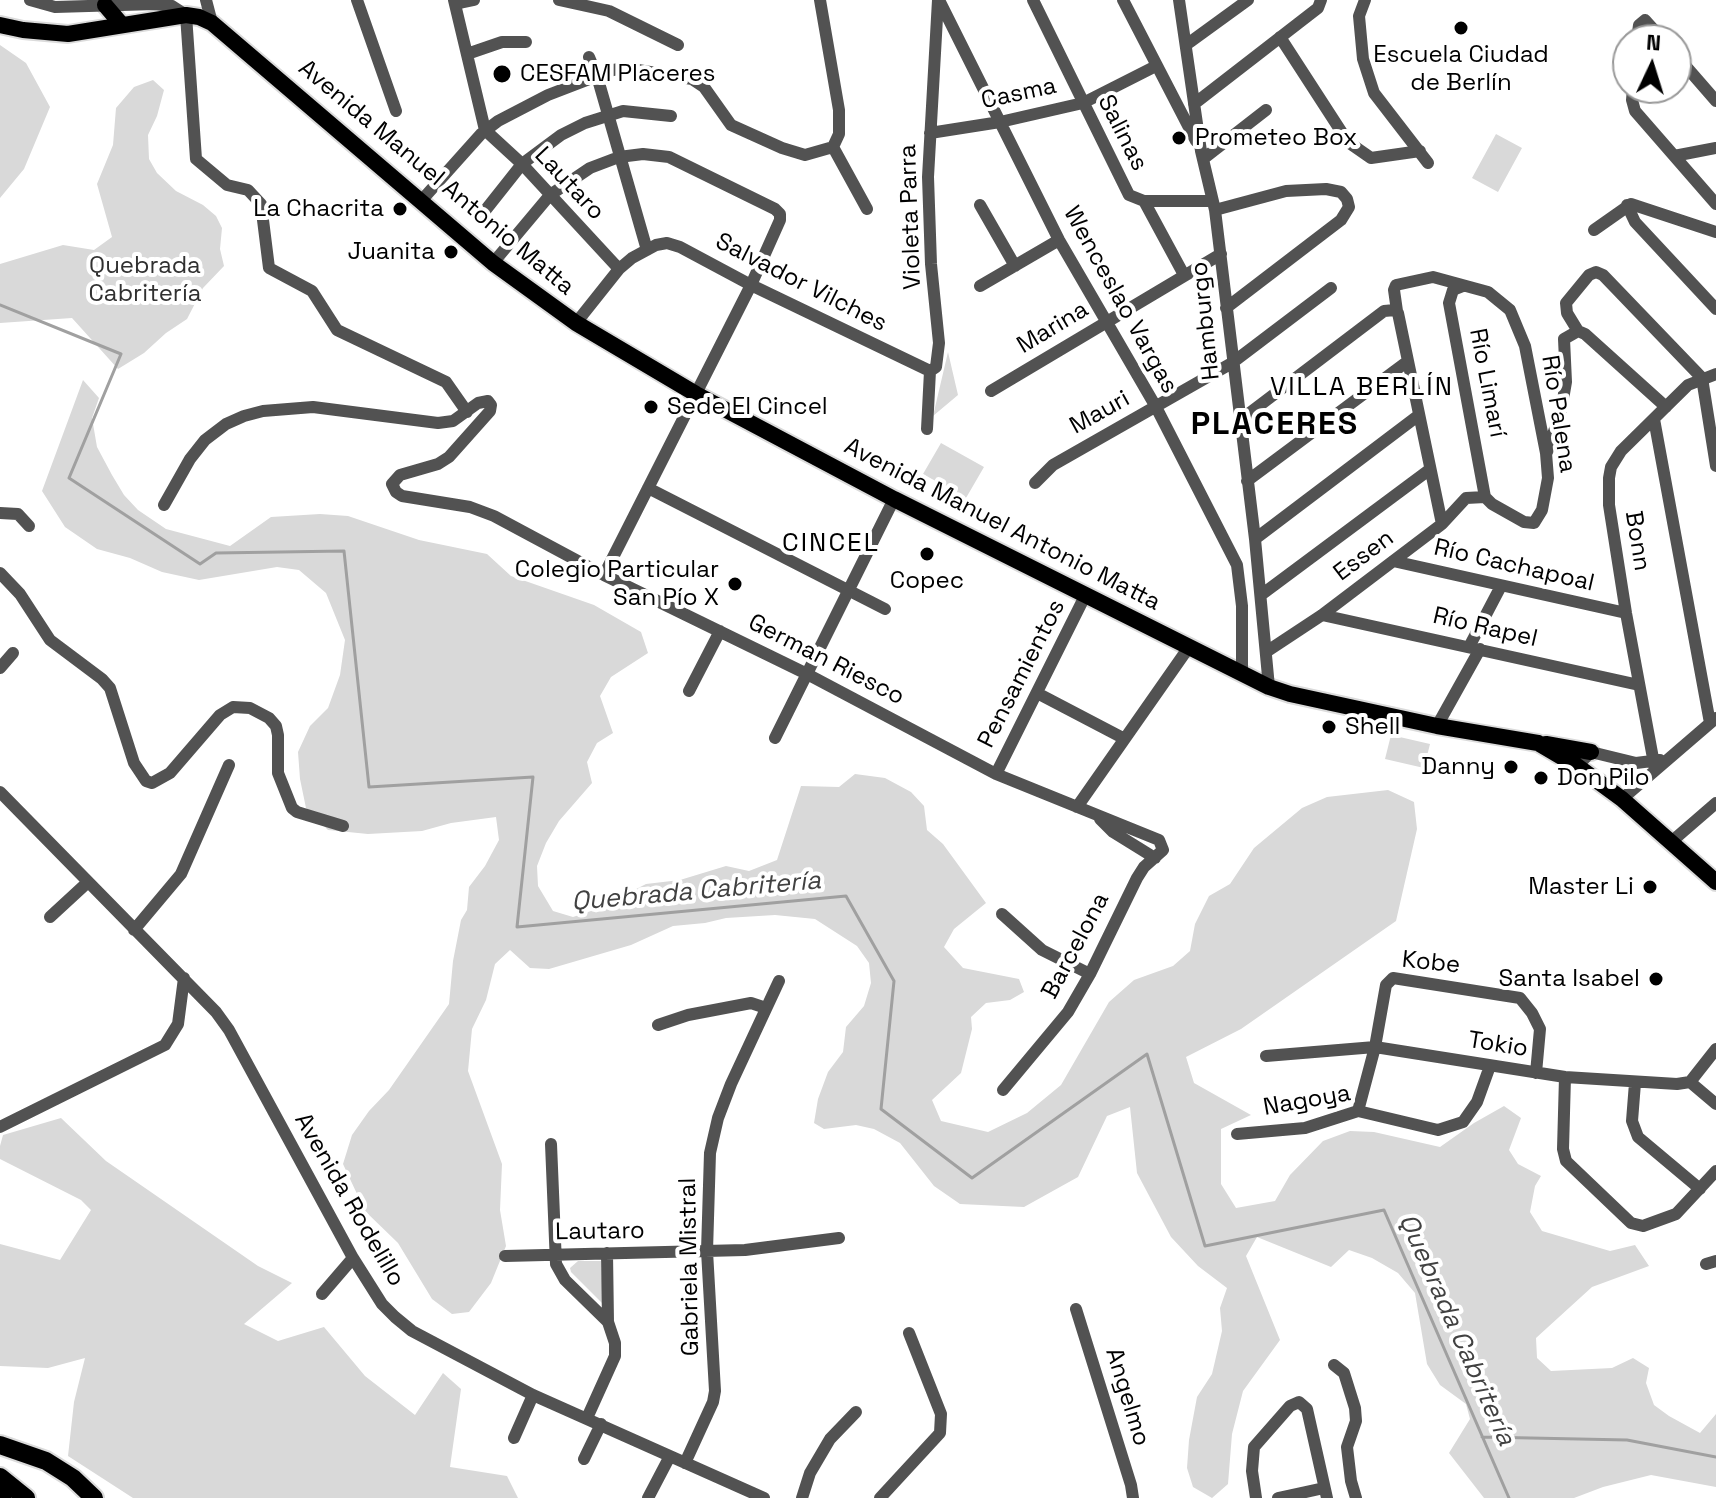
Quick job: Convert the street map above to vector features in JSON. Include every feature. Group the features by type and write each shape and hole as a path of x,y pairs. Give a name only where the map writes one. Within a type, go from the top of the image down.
{"highway":[{"path":"0,1445 46,1461 73,1478 94,1498"},
{"path":"0,1477 26,1498"}],"main road":[{"path":"105,5 122,25"},
{"name":"Avenida Manuel Antonio Matta","path":"0,25 68,34 186,15 212,23 493,263 576,323 696,394 894,499 1269,687 1437,726 1538,743 1577,766 1622,799 1716,882"},
{"path":"1538,743 1591,752"}],"street":[{"path":"30,0 55,7 155,4 172,6 186,15 196,159 227,185 248,190 261,204 269,268 312,291 337,330 446,382 467,412"},
{"path":"206,0 212,23"},
{"path":"357,0 396,111"},
{"path":"474,0 454,2 485,130"},
{"path":"559,0 609,11 678,45"},
{"path":"421,201 485,130 522,107 597,76 626,68 692,79 704,87 731,125 794,153 818,153 833,147 839,134 839,110 820,0"},
{"name":"Wenceslao Vargas","path":"938,0 1059,240 1156,407 1237,565 1242,606 1242,675"},
{"name":"Violeta Parra","path":"927,429 930,371 936,367 939,343 929,209 938,0"},
{"name":"Salinas","path":"1033,0 1129,195 1144,201 1184,275"},
{"path":"1123,0 1202,155 1266,110"},
{"name":"Hamburgo","path":"1179,0 1202,155 1221,254 1269,687"},
{"path":"1186,45 1248,0"},
{"path":"1194,104 1265,58 1280,37 1318,8 1321,0"},
{"path":"1365,0 1359,16 1363,59 1374,93 1428,163"},
{"path":"1280,37 1348,142 1371,158 1420,151"},
{"path":"467,54 502,42 526,42"},
{"path":"576,323 619,269 649,249 589,57"},
{"name":"Casma","path":"930,133 1000,122 1083,103 1156,66"},
{"path":"1692,75 1716,101"},
{"path":"1633,104 1635,111 1716,204"},
{"path":"480,217 522,164 561,135 608,114 634,111 671,116"},
{"name":"Lautaro","path":"485,130 522,164 619,269"},
{"path":"833,147 867,209"},
{"path":"1674,156 1716,148"},
{"path":"493,263 550,195 590,168 619,157 643,154 669,157 780,214 751,285 604,575"},
{"path":"1144,201 1214,206 1286,191 1326,189 1341,192 1347,199 1349,207 1341,220 1226,308"},
{"path":"980,205 1015,266"},
{"path":"1627,205 1635,222 1716,309"},
{"path":"1594,230 1627,205 1637,205 1716,232"},
{"path":"980,286 1059,240"},
{"name":"Salvador Vilches","path":"649,249 673,243 751,285 930,371"},
{"name":"Marina","path":"991,391 1221,254"},
{"path":"1578,331 1567,313 1566,303 1589,275 1596,272 1603,275 1712,376 1716,466"},
{"name":"Río Palena","path":"1398,312 1396,285 1433,277 1488,292 1510,310 1525,346 1546,453 1546,496 1534,523 1524,522 1485,497"},
{"name":"Río Limarí","path":"1463,286 1453,290 1449,303 1485,497"},
{"name":"Mauri","path":"1035,483 1053,465 1232,363 1331,288"},
{"path":"1239,421 1384,311 1390,309 1398,312 1442,524"},
{"path":"1546,453 1561,411 1566,382 1564,339 1572,332 1585,334 1666,407"},
{"path":"1247,481 1408,361"},
{"name":"Bonn","path":"1659,763 1639,685 1626,613 1609,505 1609,478 1611,467 1621,451 1688,385 1712,376"},
{"name":"German Riesco","path":"164,505 190,459 205,440 226,424 244,416 263,411 313,407 438,423 453,421 483,400 491,405 485,418 449,457 438,464 400,475 392,484 396,492 402,496 483,511 604,575 807,674 996,774 1159,840 1163,850 1155,858"},
{"path":"1255,539 1419,415"},
{"path":"1622,799 1659,763 1713,720 1654,419"},
{"path":"1261,595 1429,470"},
{"path":"648,488 885,609"},
{"name":"Essen","path":"1266,652 1322,615 1442,524 1466,498 1485,497"},
{"path":"775,738 894,499"},
{"path":"0,513 18,514 29,526"},
{"name":"Río Cachapoal","path":"1393,561 1626,613"},
{"path":"0,573 20,594 50,640 110,688 134,763 146,781 152,783 170,773 220,715 233,707 250,708 269,718 276,726 278,773 292,808 343,826"},
{"path":"1437,726 1501,586"},
{"name":"Pensamientos","path":"996,774 1086,594"},
{"name":"Río Rapel","path":"1322,615 1639,685"},
{"path":"689,691 720,631"},
{"path":"1077,807 1189,647"},
{"path":"0,668 13,653"},
{"path":"1037,693 1123,738"},
{"path":"1577,766 1591,752 1636,763 1659,763"},
{"path":"1636,763 1641,773 1639,783"},
{"path":"134,930 181,874 229,765"},
{"name":"Avenida Rodelillo","path":"0,792 184,978 229,1030 353,1258 382,1304 412,1331 533,1395 764,1498"},
{"path":"1671,842 1716,803"},
{"name":"Barcelona","path":"1003,1090 1068,1012 1137,878 1155,858"},
{"path":"50,917 88,882"},
{"path":"1002,914 1042,950 1090,974"},
{"path":"0,1127 165,1045 178,1024 184,978"},
{"name":"Kobe","path":"1358,1111 1375,1047 1386,985 1391,979 1513,996 1524,1001 1540,1029 1536,1073"},
{"name":"Gabriela Mistral","path":"685,1463 715,1391 707,1251 710,1153 718,1118 731,1084 779,981"},
{"path":"658,1025 688,1015 751,1003 766,1008"},
{"name":"Tokio","path":"1266,1056 1375,1047 1565,1077 1635,1083 1690,1082"},
{"path":"1716,1049 1690,1082 1716,1104"},
{"name":"Nagoya","path":"1237,1134 1305,1128 1358,1111 1438,1130 1463,1122 1477,1102 1490,1066"},
{"path":"1565,1077 1563,1149 1566,1161 1631,1223 1643,1226 1676,1214 1716,1171"},
{"path":"1635,1083 1632,1121 1638,1137 1700,1189"},
{"path":"551,1144 556,1264 565,1280 608,1322"},
{"name":"Lautaro","path":"505,1256 759,1249 839,1238"},
{"path":"587,1418 615,1356 615,1343 608,1322 607,1253"},
{"path":"322,1294 353,1258"},
{"name":"Angelmo","path":"1076,1309 1133,1498"},
{"path":"880,1498 940,1433 941,1414 909,1333"},
{"path":"1334,1365 1344,1373 1355,1408 1356,1421 1347,1447 1356,1498"},
{"path":"514,1438 533,1395"},
{"path":"1256,1498 1252,1471 1254,1447 1295,1402 1305,1406 1326,1493 1278,1498"},
{"path":"802,1498 810,1473 830,1439 856,1412"},
{"path":"584,1459 601,1424"},
{"path":"648,1498 670,1456"}],"green space":[{"path":"0,45 26,63 50,107 24,169 0,198"},
{"name":"Quebrada Cabritería","path":"153,80 164,90 148,135 149,159 157,173 176,191 203,205 216,216 222,228 220,249 224,266 203,288 187,319 118,369 72,318 0,323 0,264 63,245 94,250 112,237 97,184 113,145 116,108 134,87"},
{"path":"1496,134 1522,148 1498,192 1472,178"},
{"path":"948,352 958,395 933,416"},
{"path":"83,380 99,398 92,418 97,447 112,475 138,510 166,529 230,546 271,517 348,516 419,540 487,554 511,576 594,605 641,632 648,653 611,677 600,696 613,733 597,743 587,762 592,783 559,821 537,866 538,886 553,911 573,917 597,909 646,884 680,880 726,866 749,871 777,860 801,786 839,787 855,774 885,778 911,792 924,806 927,830 943,844 986,903 954,929 944,947 963,968 1019,979 1024,992 1010,1000 986,1003 971,1017 972,1029 961,1073 932,1100 941,1121 988,1132 1027,1113 1061,1085 1109,1002 1134,980 1173,966 1190,951 1195,924 1209,896 1230,884 1254,848 1302,808 1327,797 1388,790 1414,802 1417,829 1396,921 1241,1029 1186,1057 1194,1083 1251,1115 1221,1129 1221,1184 1236,1208 1275,1201 1290,1175 1323,1141 1350,1131 1374,1132 1440,1147 1504,1106 1521,1118 1509,1150 1518,1164 1541,1176 1535,1186 1530,1212 1542,1231 1610,1251 1635,1245 1649,1266 1592,1287 1536,1338 1537,1358 1551,1371 1612,1368 1633,1358 1649,1368 1646,1383 1654,1405 1669,1416 1700,1433 1716,1414 1716,1487 1651,1475 1574,1498 1484,1498 1449,1453 1470,1419 1466,1404 1440,1385 1427,1364 1415,1293 1398,1273 1372,1258 1349,1250 1331,1267 1257,1237 1246,1256 1280,1340 1243,1391 1232,1434 1228,1484 1212,1498 1193,1487 1187,1468 1189,1440 1197,1397 1212,1374 1222,1331 1220,1308 1227,1288 1198,1266 1171,1237 1137,1173 1130,1107 1107,1116 1078,1177 1024,1207 960,1204 934,1186 900,1143 874,1129 856,1125 824,1129 814,1123 818,1099 828,1072 843,1052 846,1027 864,1006 871,983 869,963 857,946 815,919 775,915 726,918 673,926 631,945 549,969 530,968 510,950 495,964 486,1000 472,1029 468,1071 502,1164 500,1210 506,1246 491,1283 469,1312 452,1314 432,1299 398,1243 365,1211 343,1164 352,1135 389,1090 449,1004 453,961 461,920 467,910 469,887 499,840 496,817 451,823 422,831 368,834 328,830 306,808 298,752 310,726 328,708 340,675 345,640 326,593 299,570 277,567 199,580 162,572 130,558 97,549 65,527 42,491"},
{"path":"941,443 984,467 966,498 923,474"},
{"path":"1391,735 1430,744 1424,768 1385,759"},
{"path":"61,1118 106,1161 258,1266 292,1283 244,1324 278,1341 324,1327 365,1376 415,1415 443,1373 461,1389 450,1467 507,1476 518,1498 133,1498 68,1456 74,1402 85,1358 48,1368 0,1366 0,1244 60,1260 91,1210 81,1200 0,1159 0,1146 3,1135"},
{"path":"578,1261 601,1261 603,1304 571,1272 570,1268"}],"waterway":[{"name":"Quebrada Cabritería","path":"0,305 121,354 69,478 200,564 216,553 344,551 369,787 533,777 517,927 846,896 894,981 881,1109 972,1178 1147,1054 1205,1246 1384,1210 1509,1498"},
{"path":"1482,1437 1627,1440 1716,1457"}],"place":[{"name":"Escuela Ciudad de Berlín","path":"1461,28"},
{"name":"CESFAM Placeres","path":"502,74"},
{"name":"Prometeo Box","path":"1179,138"},
{"name":"La Chacrita","path":"400,209"},
{"name":"Juanita","path":"451,252"},
{"name":"Sede El Cincel","path":"651,407"},
{"name":"Copec","path":"927,554"},
{"name":"Colegio Particular San Pío X","path":"735,584"},
{"name":"Shell","path":"1329,727"},
{"name":"Danny","path":"1511,767"},
{"name":"Don Pilo","path":"1541,778"},
{"name":"Master Li","path":"1650,887"},
{"name":"Santa Isabel","path":"1656,979"}],"district":[{"name":"VILLA BERLÍN","path":"1362,388"},
{"name":"PLACERES","path":"1275,425"},
{"name":"CINCEL","path":"831,544"}]}
